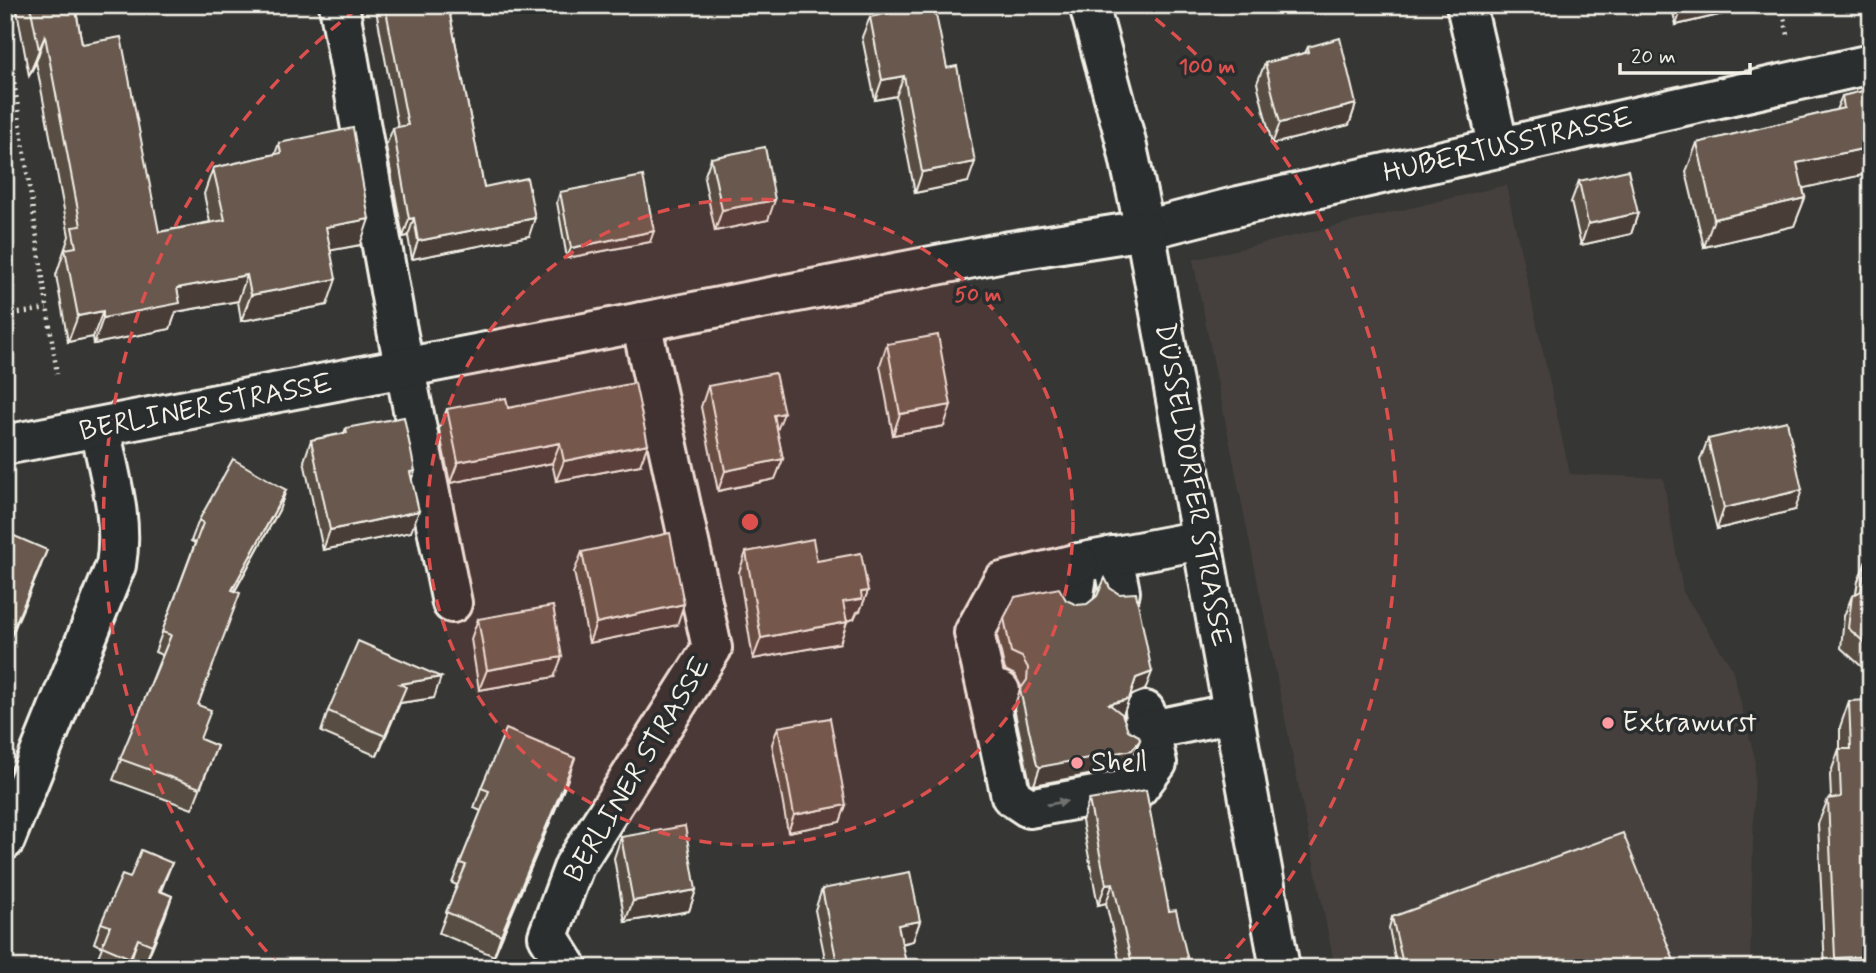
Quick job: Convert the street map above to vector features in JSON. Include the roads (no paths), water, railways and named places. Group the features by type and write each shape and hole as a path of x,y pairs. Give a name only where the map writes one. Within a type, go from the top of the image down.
{"street":[{"path":"339,5 452,603"},
{"name":"DÜSSELDORFER STRASSE","path":"1089,5 1125,138 1145,230 1280,968"},
{"path":"1466,5 1499,148"},
{"name":"HUBERTUSSTRASSE","path":"1145,230 1871,64"},
{"name":"BERLINER STRASSE","path":"5,445 1004,252 1145,230"},
{"name":"BERLINER STRASSE","path":"568,966 548,936 574,866 712,648 641,322"},
{"path":"5,840 116,565 120,539 118,515 100,428"},
{"path":"1201,540 1104,570 1002,582 974,633 994,692 1011,796 1029,808 1138,788 1147,734 1233,713"},
{"path":"1073,601 1104,570"}],"place":[{"name":"Extrawurst","path":"1608,723"},
{"name":"Shell","path":"1077,763"}]}
